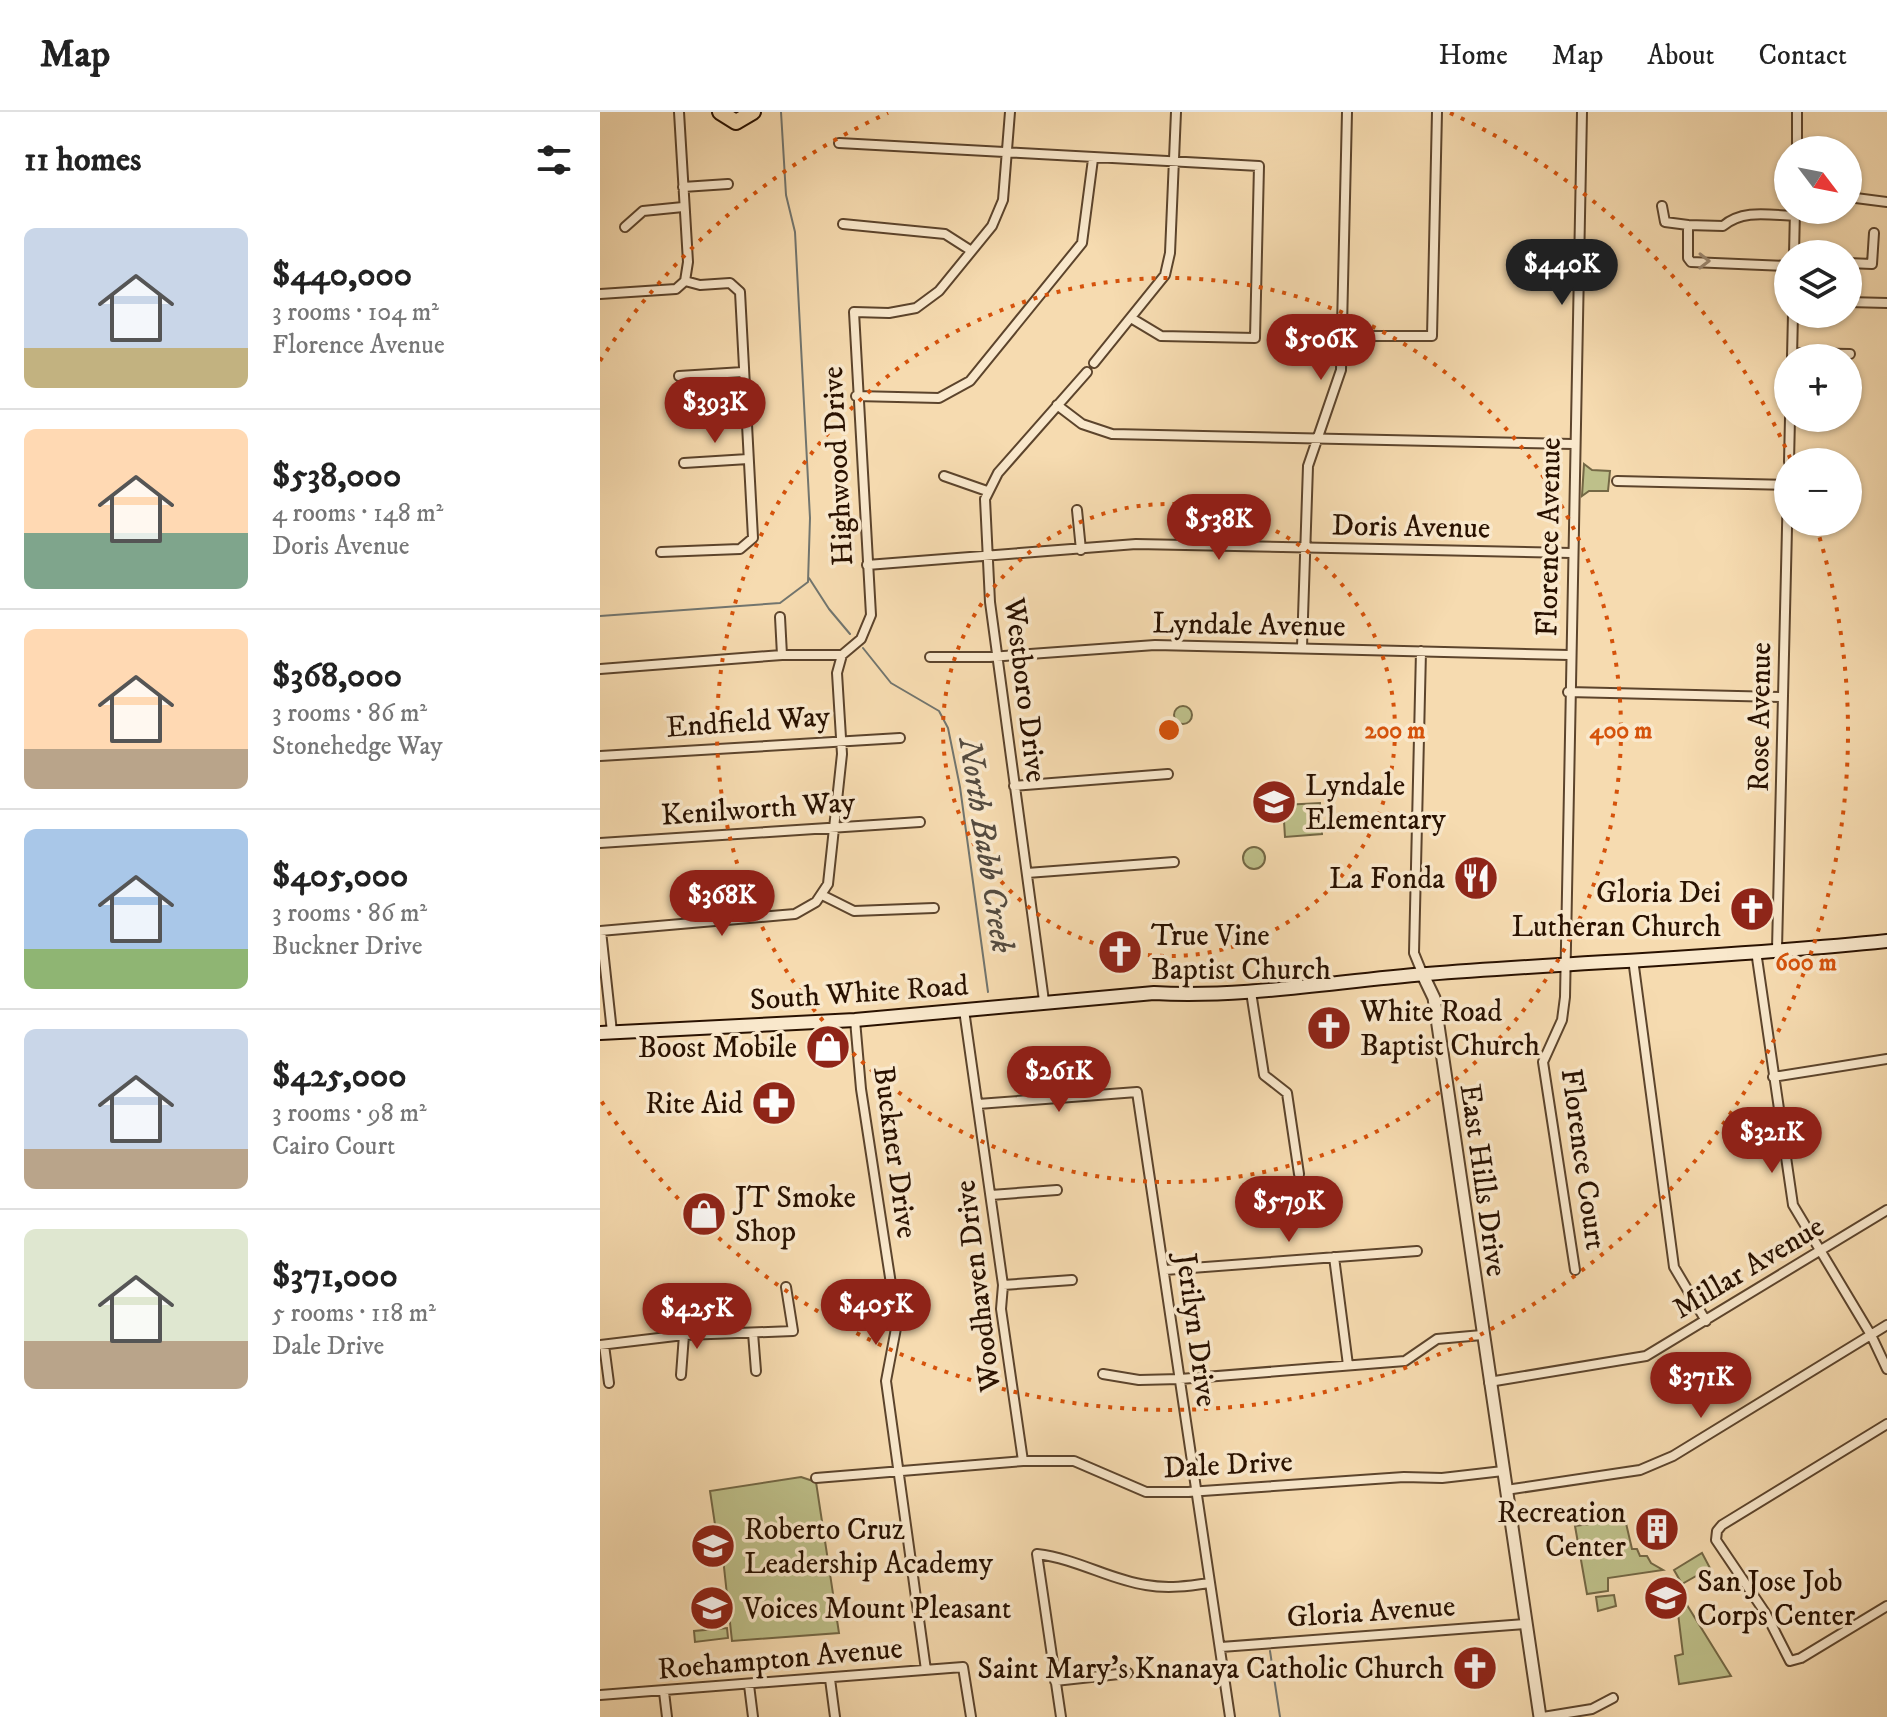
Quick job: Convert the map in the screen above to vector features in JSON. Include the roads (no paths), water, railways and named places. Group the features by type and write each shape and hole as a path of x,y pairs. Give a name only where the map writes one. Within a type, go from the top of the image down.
{"highway":[{"path":"720,112 736,122 753,112"}],"main road":[{"name":"South White Road","path":"606,1032 855,1020 1044,1001 1251,992 1423,975 1887,941"}],"street":[{"path":"600,294 676,289 685,281 688,262 679,112"},
{"name":"Highwood Drive","path":"842,655 861,639 871,615 856,396 854,312 889,313 916,308 939,291 992,226 1003,200 1010,112"},
{"path":"1094,363 1165,275 1170,253 1176,112"},
{"path":"1302,647 1308,466 1341,370 1347,112"},
{"path":"1343,336 1432,336 1437,112"},
{"name":"Florence Avenue","path":"1563,964 1582,112"},
{"path":"1797,112 1797,136"},
{"path":"839,143 1259,166 1255,338 1161,336 1131,318"},
{"path":"856,396 939,398 970,381 1082,243 1093,159"},
{"path":"683,187 728,184"},
{"path":"1862,199 1887,202"},
{"path":"1662,206 1665,222 1688,225 1723,226 1735,215 1774,213"},
{"path":"625,227 643,211 683,207"},
{"path":"843,224 945,234 970,250"},
{"path":"1688,225 1688,258 1691,262 1774,265"},
{"path":"1862,264 1872,264 1874,233"},
{"path":"661,552 740,549 750,543 754,531 740,292 736,285 685,281"},
{"path":"1862,302 1887,303"},
{"path":"679,376 743,372"},
{"path":"944,476 987,491 998,473 1087,372"},
{"path":"1057,405 1082,424 1112,434 1573,444"},
{"path":"684,463 748,459"},
{"path":"1617,481 1774,486"},
{"name":"Westboro Drive","path":"987,491 987,556 998,656 1044,1001"},
{"path":"1077,510 1081,550"},
{"name":"Rose Avenue","path":"1777,949 1787,536"},
{"name":"Doris Avenue","path":"867,565 1136,544 1571,553"},
{"path":"780,617 782,655"},
{"name":"Lyndale Avenue","path":"930,657 998,656 1155,645 1569,655"},
{"name":"East Hills Drive","path":"1421,651 1414,953 1434,998 1525,1624 1542,1717"},
{"path":"600,669 782,655 842,655 837,673 842,739 836,826 828,884 822,895 806,909 781,917 600,931 606,1032"},
{"path":"1568,692 1783,697"},
{"name":"Endfield Way","path":"600,756 842,739 900,738"},
{"path":"1014,786 1168,774"},
{"name":"Kenilworth Way","path":"600,843 920,822"},
{"path":"1027,873 1174,862"},
{"path":"822,895 854,911 934,908"},
{"path":"1756,950 1793,1205 1871,1335 1887,1369"},
{"path":"1633,959 1674,1267 1706,1321"},
{"name":"Florence Court","path":"1563,964 1562,1020 1543,1062 1575,1270"},
{"path":"1251,992 1264,1075 1287,1093 1291,1105 1299,1174"},
{"name":"Woodhaven Drive","path":"964,1010 1003,1285 1001,1309 1023,1461"},
{"name":"Buckner Drive","path":"855,1020 861,1089 897,1323 886,1381 896,1471 926,1670"},
{"path":"1773,1077 1887,1059"},
{"name":"Jerilyn Drive","path":"978,1104 1137,1092 1230,1717"},
{"path":"991,1195 1057,1190"},
{"name":"Millar Avenue","path":"1489,1382 1646,1356 1887,1210"},
{"path":"1165,1270 1417,1251"},
{"path":"1334,1257 1348,1365"},
{"path":"1003,1285 1072,1280"},
{"path":"609,1383 602,1345 684,1335 793,1331 786,1287"},
{"path":"1506,1490 1640,1470 1673,1456 1887,1325"},
{"path":"753,1333 756,1371"},
{"path":"681,1375 684,1335"},
{"path":"1103,1374 1139,1380 1180,1379 1405,1361 1437,1339 1482,1335"},
{"path":"1887,1424 1717,1531 1716,1540 1752,1591 1790,1661 1801,1658 1887,1606"},
{"name":"Dale Drive","path":"816,1478 1023,1461 1074,1461 1146,1492 1196,1492 1404,1477 1442,1478 1503,1471"},
{"path":"1061,1717 1037,1554 1068,1558 1144,1585 1175,1587 1210,1583"},
{"name":"Gloria Avenue","path":"1221,1647 1525,1624"},
{"name":"Roehampton Avenue","path":"600,1695 963,1667 971,1717"},
{"path":"1055,1681 1128,1673"},
{"path":"830,1679 835,1717"},
{"path":"749,1685 753,1717"},
{"path":"664,1692 667,1717"},
{"path":"1542,1717 1592,1709 1613,1698"}],"waterway":[{"path":"600,616 780,603 808,582 810,518 795,232 786,195 781,112"},
{"name":"North Babb Creek","path":"809,578 850,634"},
{"name":"North Babb Creek","path":"863,648 891,683 939,711 948,728 960,787 988,992"},
{"name":"North Babb Creek","path":"1270,1651 1280,1717"}],"place":[{"name":"Lyndale Elementary","path":"1274,802"},
{"name":"La Fonda","path":"1476,878"},
{"name":"Gloria Dei Lutheran Church","path":"1752,909"},
{"name":"True Vine Baptist Church","path":"1120,952"},
{"name":"White Road Baptist Church","path":"1329,1028"},
{"name":"Boost Mobile","path":"828,1047"},
{"name":"Rite Aid","path":"774,1103"},
{"name":"JT Smoke Shop","path":"704,1214"},
{"name":"Recreation Center","path":"1657,1529"},
{"name":"Roberto Cruz Leadership Academy","path":"713,1546"},
{"name":"San Jose Job Corps Center","path":"1666,1598"},
{"name":"Voices Mount Pleasant","path":"712,1608"},
{"name":"Saint Mary’s Knanaya Catholic Church","path":"1475,1668"}]}
